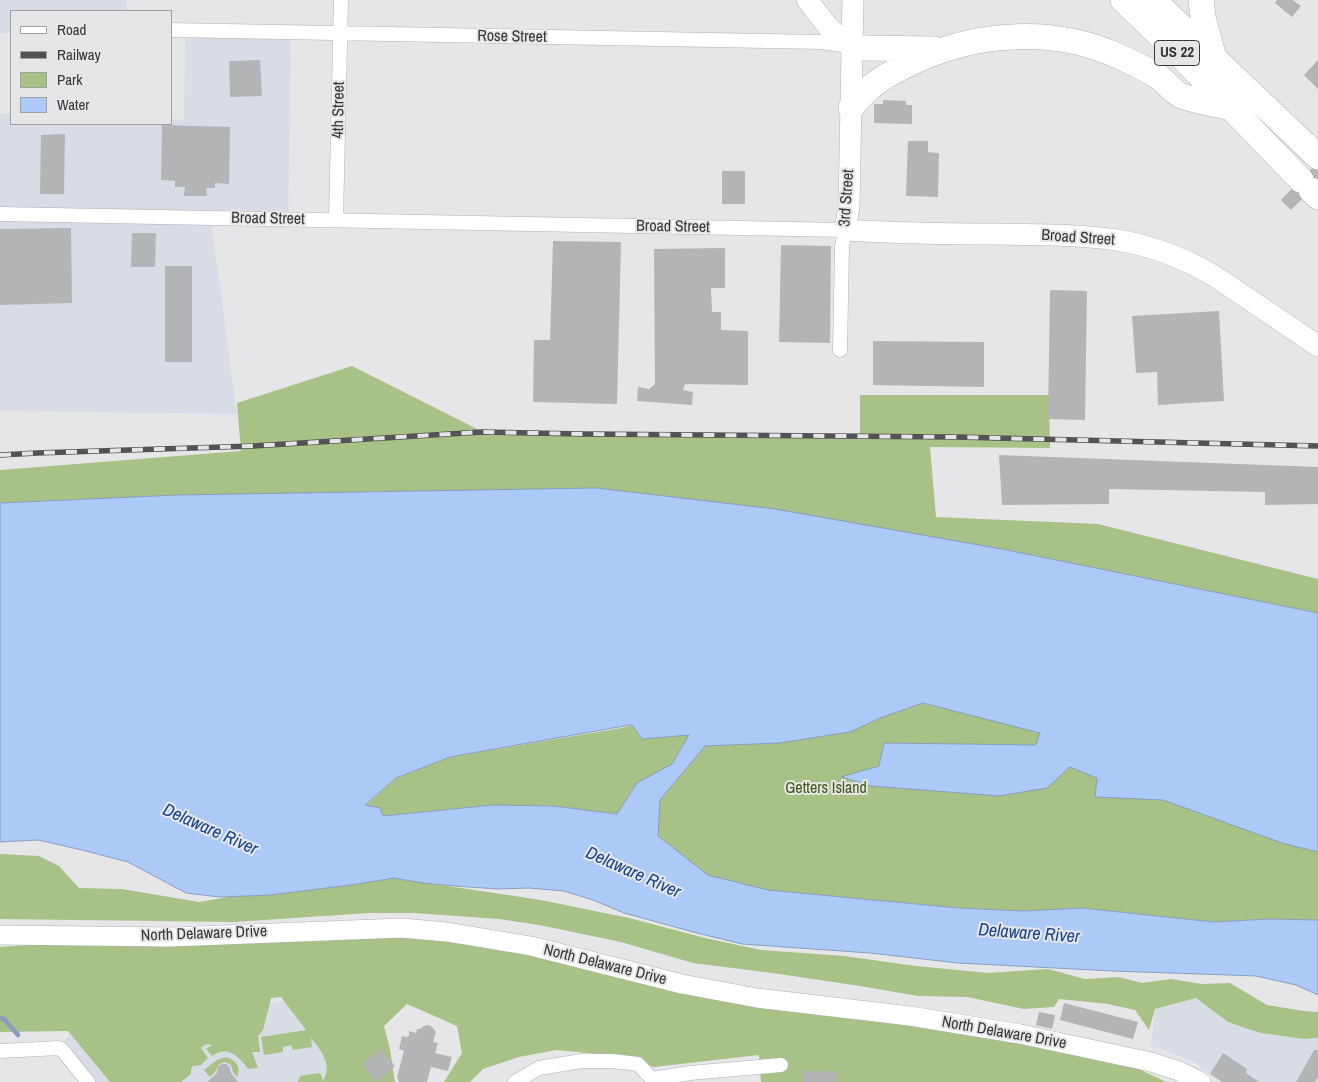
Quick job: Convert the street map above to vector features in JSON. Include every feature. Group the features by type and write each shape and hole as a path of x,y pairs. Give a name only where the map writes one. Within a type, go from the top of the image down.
{"highway":[{"name":"US 22","path":"1123,0 1174,49 1310,189"},
{"name":"US 22","path":"1153,0 1318,157"},
{"path":"1202,0 1203,17 1214,58"},
{"path":"851,108 863,94 882,80 907,65 942,49 990,38 1010,37 1048,38 1085,45 1117,55 1158,77 1181,96 1231,108"},
{"path":"852,47 942,49"}],"main road":[{"path":"807,0 830,29 852,47"},
{"name":"3rd Street","path":"845,230 849,207 853,0"},
{"name":"Broad Street","path":"845,230 889,233 1082,236 1136,244 1169,254 1201,268 1318,346"},
{"name":"North Delaware Drive","path":"0,934 171,937 401,928 447,932 531,946 682,984 757,998 910,1016 1020,1034 1151,1062 1179,1071 1201,1082"}],"street":[{"name":"4th Street","path":"336,220 341,0"},
{"name":"Rose Street","path":"172,30 821,42 852,47"},
{"name":"Broad Street","path":"0,214 845,230"},
{"name":"3rd Street","path":"840,350 842,248 845,230"},
{"path":"0,1051 59,1048 88,1082"},
{"path":"515,1082 540,1068 581,1061 612,1061 638,1064 653,1080 690,1073 781,1065"}],"shaded area":[{"path":"0,0 127,0 127,10 10,10 10,33 0,33"},
{"path":"185,27 291,31 288,221 211,220 237,414 0,411 0,114 10,114 10,125 172,125 172,119 184,120"},
{"path":"305,998 320,1021 332,1082 87,1082 59,1048 73,1029"},
{"path":"1196,998 1228,1022 1261,1033 1304,1039 1318,1038 1318,1082 1222,1082 1202,1069 1197,1063 1155,1047 1151,1048 1155,1009"}],"green space":[{"path":"352,366 489,435 530,432 860,439 860,395 1049,395 1050,448 930,447 936,517 1098,524 1318,579 1318,613 1002,549 178,495 0,503 0,470 241,451 237,403"},
{"name":"Getters Island","path":"820,678 1113,751 1318,827 1318,920 1268,919 1214,922 1082,908 1024,911 959,908 768,890 708,890 617,814 554,806 493,805 383,816 365,806 396,778 450,757 621,728 731,702"},
{"path":"0,854 39,856 59,866 79,888 122,889 199,902 234,896 270,895 394,878 541,900 629,918 705,938 761,950 844,956 988,973 1048,969 1085,979 1119,977 1142,983 1171,979 1202,984 1230,983 1267,1005 1318,1012 1318,1038 1304,1039 1261,1033 1245,1028 1228,1022 1196,998 1155,1009 1149,1030 1135,1010 1108,1004 1059,999 1054,1007 1024,1009 967,997 918,996 772,973 693,963 621,942 539,925 499,919 414,913 369,913 234,922 0,919"},
{"path":"423,937 491,947 1043,1047 1139,1069 1166,1082 761,1082 759,1055 654,1067 610,1055 556,1050 519,1057 483,1069 470,1082 444,1082 462,1053 457,1026 407,1004 384,1026 395,1082 298,1082 300,1076 318,1073 321,1074 323,1081 326,1075 326,1064 322,1053 311,1038 312,1047 293,1050 291,1045 283,1047 283,1052 264,1055 261,1037 306,1030 281,997 271,998 263,1030 258,1036 260,1052 252,1052 258,1068 248,1069 237,1056 228,1052 212,1056 206,1049 212,1045 206,1044 201,1048 208,1058 201,1065 193,1066 191,1074 181,1082 110,1082 68,1031 0,1032 0,947 67,942"},
{"path":"225,1057 237,1064 239,1070 237,1077 231,1065 225,1062 219,1064 210,1077 204,1070 217,1060"}],"water":[{"name":"Delaware River","path":"597,488 775,509 1002,549 1318,613 1318,852 1282,843 1163,800 1095,797 1097,778 1070,767 1047,788 999,796 872,786 841,777 879,766 884,743 1036,745 1040,733 923,703 880,718 850,732 779,743 705,746 660,800 658,836 708,875 768,890 959,908 1024,911 1082,908 1214,922 1268,919 1318,920 1318,995 1296,985 1256,976 958,963 870,953 742,944 624,913 593,900 564,891 455,886 394,878 270,895 220,897 186,893 128,862 82,850 38,840 0,842 0,503 178,495","holes":["632,725 642,739 689,735 672,764 637,783 617,814 554,806 493,805 383,816 380,808 365,805 396,778 450,757"]}],"building":[{"path":"1277,0 1293,0 1301,6 1292,17 1275,3"},
{"path":"260,60 262,96 230,97 229,61"},
{"path":"1318,60 1318,89 1304,75"},
{"path":"883,100 906,101 906,105 912,105 912,124 874,123 874,104 883,104"},
{"path":"162,125 230,127 229,184 215,183 215,188 206,188 207,196 184,196 185,187 175,187 175,181 161,180"},
{"path":"65,134 64,194 40,194 41,135"},
{"path":"908,141 928,141 928,152 939,153 938,197 906,196"},
{"path":"1315,165 1318,168 1318,183 1291,210 1281,200"},
{"path":"722,171 745,171 745,204 722,204"},
{"path":"71,228 72,303 0,305 0,229"},
{"path":"132,233 156,233 155,267 131,267"},
{"path":"553,241 621,242 617,404 533,402 534,340 550,340"},
{"path":"781,245 831,246 830,343 779,342"},
{"path":"725,248 725,288 711,288 712,312 721,312 721,330 748,331 748,385 685,384 683,390 693,392 692,405 637,401 638,387 649,389 655,384 654,249"},
{"path":"165,266 192,266 192,362 165,362"},
{"path":"1050,290 1087,291 1085,420 1048,419"},
{"path":"1219,311 1224,401 1158,405 1157,372 1136,373 1132,316"},
{"path":"873,341 984,342 984,387 873,385"},
{"path":"999,455 1318,467 1318,504 1265,505 1265,492 1109,489 1109,504 1002,505"},
{"path":"1064,1003 1138,1022 1133,1039 1060,1020"},
{"path":"1039,1012 1055,1015 1052,1029 1036,1025"},
{"path":"428,1025 436,1032 433,1042 438,1043 435,1053 452,1057 448,1071 431,1067 427,1082 399,1082 397,1077 404,1051 399,1049 402,1036 409,1036 409,1031 416,1033 417,1029"},
{"path":"380,1049 395,1066 377,1082 362,1065"},
{"path":"1314,1050 1318,1050 1318,1077 1315,1082 1296,1082"},
{"path":"1223,1053 1247,1069 1246,1073 1259,1082 1222,1082 1210,1074"},
{"path":"222,1064 229,1066 231,1073 238,1082 207,1082 217,1073 218,1066"},
{"path":"803,1071 837,1071 837,1082 803,1082"}],"waterway":[{"path":"0,1018 4,1019 18,1035"}],"railway":[{"path":"0,455 253,446 482,432 956,437 1318,446"}]}
